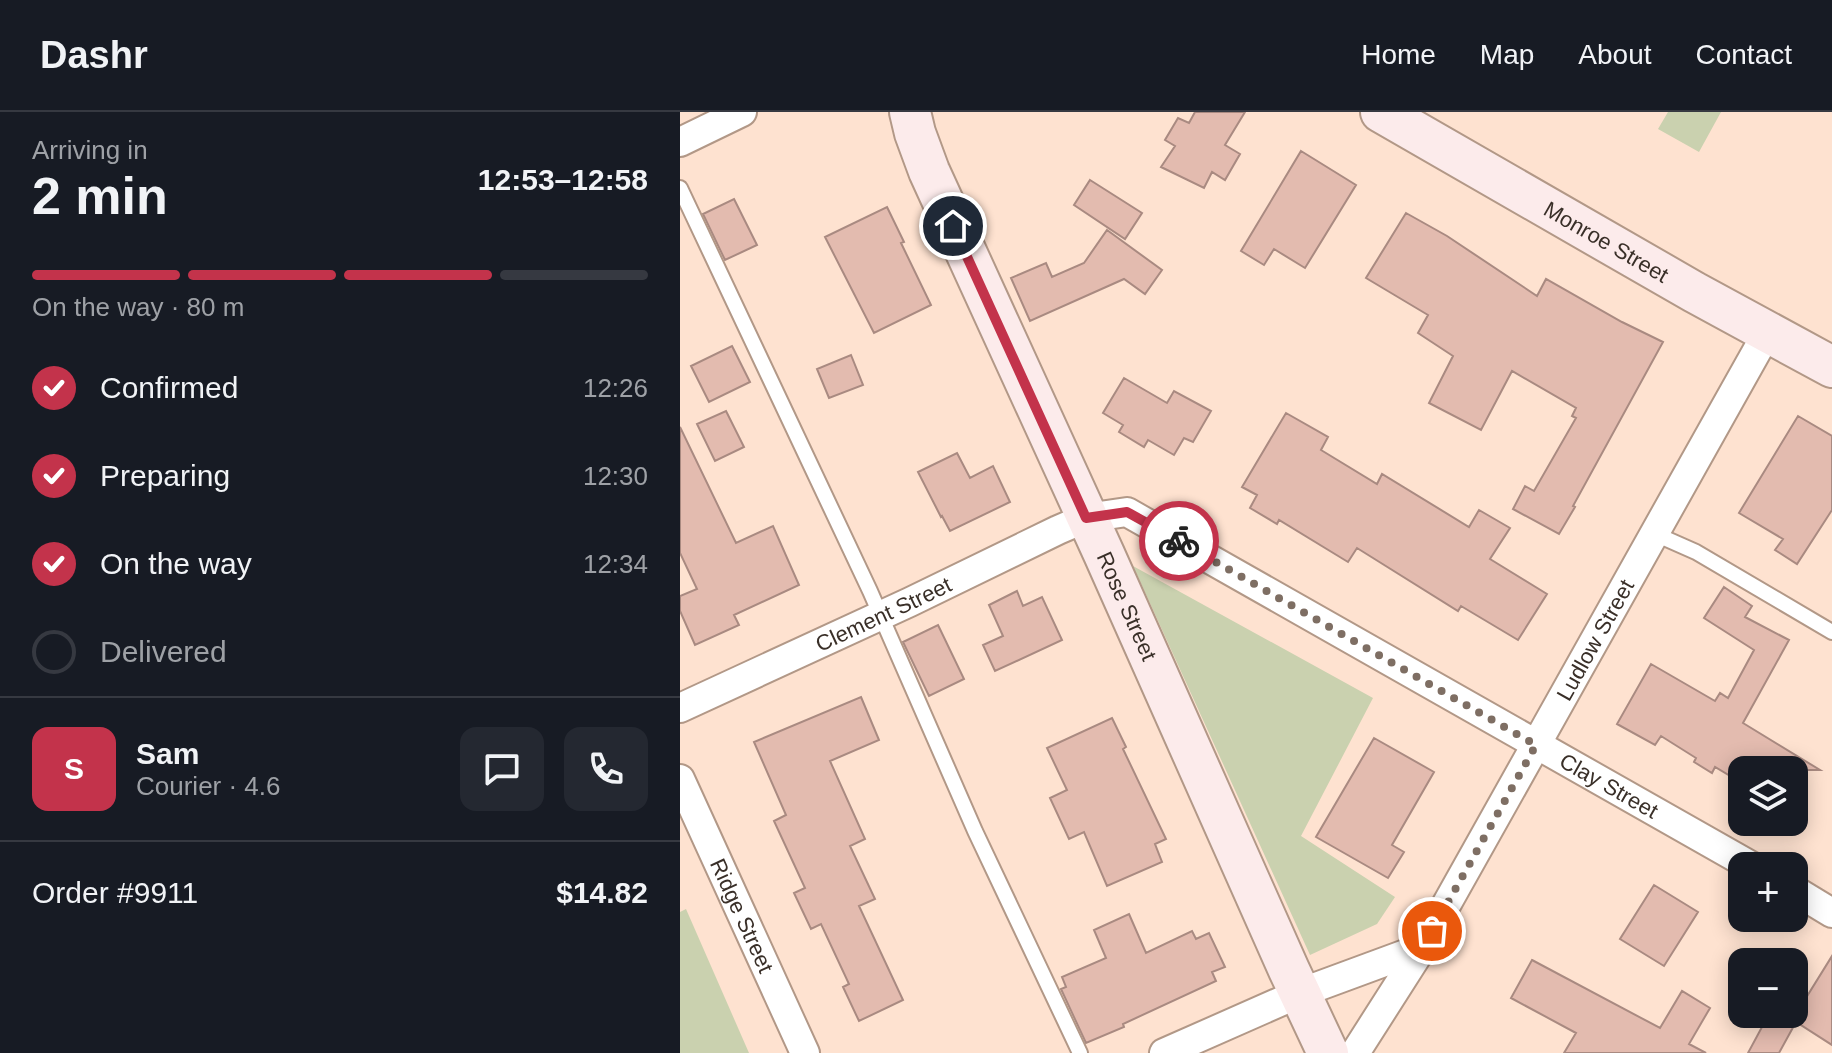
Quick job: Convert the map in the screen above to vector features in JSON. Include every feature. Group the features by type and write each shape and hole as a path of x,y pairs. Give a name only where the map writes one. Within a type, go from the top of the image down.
{"street":[{"path":"680,142 742,112"},
{"name":"Rose Street","path":"910,112 929,171 1328,1053"},
{"name":"Monroe Street","path":"1387,113 1767,333 1832,367"},
{"name":"Ludlow Street","path":"1355,1053 1422,948 1767,333"},
{"name":"Clay Street","path":"1086,518 1127,512 1728,853"},
{"name":"Clement Street","path":"680,708 1086,518"},
{"name":"Ridge Street","path":"680,779 805,1053"},
{"path":"1808,898 1832,913"},
{"path":"1164,1053 1300,993 1422,948"}],"lane":[{"path":"680,188 881,616 975,831 1080,1053"},
{"path":"1653,533 1696,552 1832,632"}],"green space":[{"path":"1668,112 1721,112 1699,152 1658,129"},
{"path":"1133,566 1373,698 1301,836 1395,897 1377,924 1310,955"},
{"path":"686,909 749,1053 680,1053 680,912"}],"building":[{"path":"1195,112 1245,112 1225,145 1240,154 1225,180 1212,172 1204,188 1161,167 1175,146 1165,140 1178,118 1189,123"},
{"path":"1301,151 1356,185 1305,268 1274,249 1264,265 1241,251"},
{"path":"1090,180 1142,213 1125,239 1074,205"},
{"path":"734,199 757,245 725,260 703,214"},
{"path":"887,207 931,305 874,333 825,237"},
{"path":"1406,213 1447,236 1537,296 1546,279 1663,342 1559,534 1513,509 1525,486 1534,491 1576,418 1572,416 1576,408 1512,371 1481,430 1429,403 1453,356 1418,333 1428,315 1366,278"},
{"path":"1107,230 1162,270 1145,294 1124,279 1030,321 1011,278 1046,263 1052,277 1084,263"},
{"path":"732,346 750,382 709,402 691,366"},
{"path":"851,355 863,385 829,398 817,369"},
{"path":"1124,378 1167,403 1174,391 1211,411 1193,442 1184,438 1174,455 1148,440 1144,447 1119,432 1123,425 1103,413"},
{"path":"726,411 744,447 715,461 697,424"},
{"path":"1286,413 1328,437 1321,450 1377,484 1382,474 1469,527 1479,510 1510,528 1490,559 1547,594 1518,640 1461,606 1458,611 1357,548 1348,562 1279,520 1277,524 1250,508 1257,495 1242,487"},
{"path":"1798,416 1832,436 1832,510 1797,564 1775,550 1783,539 1739,513"},
{"path":"680,427 736,543 773,526 799,585 734,615 739,625 695,645 680,611 680,596 697,589 680,553"},
{"path":"957,453 970,478 993,466 1010,502 950,531 918,472"},
{"path":"1724,587 1752,606 1745,617 1789,640 1743,723 1797,756 1728,756 1728,775 1715,767 1712,773 1694,762 1696,758 1661,736 1655,745 1617,724 1651,664 1715,701 1720,693 1728,698 1754,650 1704,618"},
{"path":"1017,591 1023,606 1042,597 1062,640 995,671 983,645 1003,636 989,605"},
{"path":"938,625 964,679 929,696 903,642"},
{"path":"861,697 879,740 830,761 865,839 850,846 875,899 859,906 903,1000 859,1021 843,987 849,984 821,924 811,929 794,893 805,888 774,821 786,815 754,742"},
{"path":"1112,718 1126,747 1123,749 1166,839 1155,844 1162,862 1107,886 1084,832 1069,839 1050,798 1067,790 1047,748"},
{"path":"1374,738 1434,772 1392,845 1404,852 1388,878 1316,837"},
{"path":"1808,763 1820,770 1808,770"},
{"path":"1654,885 1698,912 1664,966 1620,939"},
{"path":"1129,914 1146,953 1192,931 1196,939 1209,933 1225,967 1212,972 1216,981 1086,1043 1061,989 1066,987 1062,977 1106,958 1094,930"},
{"path":"1832,956 1832,1045 1805,1028 1808,1028 1808,995"},
{"path":"1532,960 1660,1028 1682,991 1710,1008 1689,1044 1706,1053 1564,1053 1576,1033 1511,998"},
{"path":"1761,1028 1793,1028 1779,1053 1748,1053"}],"way so far":[{"path":"1179,541 1536,745 1432,931"}],"route":[{"path":"953,226 1086,518 1127,512 1179,541"}]}
